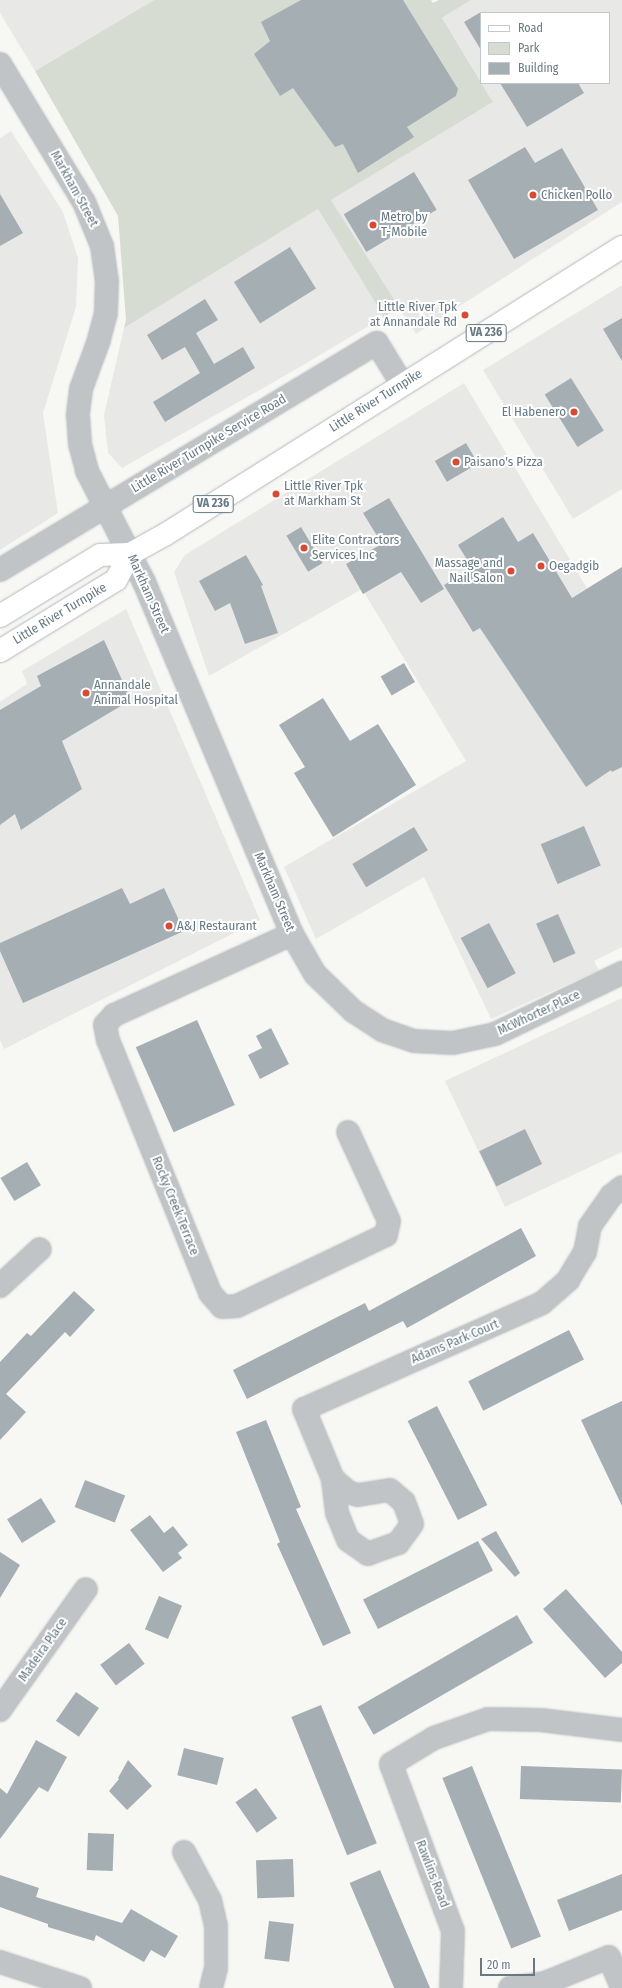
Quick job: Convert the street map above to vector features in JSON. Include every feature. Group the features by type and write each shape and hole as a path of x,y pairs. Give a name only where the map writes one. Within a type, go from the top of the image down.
{"main road":[{"name":"Little River Turnpike","path":"0,616 100,555 130,554 166,534 402,384 622,247"},
{"name":"Little River Turnpike","path":"0,651 116,580 130,554"}],"street":[{"name":"Markham Street","path":"0,64 84,202 102,246 107,280 106,313 81,389 78,415 80,444 86,471 144,582 292,934 315,974 337,998 368,1023 414,1041 453,1043"},
{"name":"Little River Turnpike Service Road","path":"0,570 377,343 402,384"},
{"name":"Rocky Creek Terrace","path":"292,934 114,1015 104,1025 108,1040 207,1286 214,1299 222,1307 237,1306 378,1241 386,1235 389,1226 388,1218 348,1132"},
{"name":"McWhorter Place","path":"453,1043 495,1034 622,973"},
{"name":"Adams Park Court","path":"333,1479 304,1409 542,1303 568,1280 585,1252 590,1226 611,1196 622,1187"},
{"path":"0,1286 40,1249"},
{"name":"Madeira Place","path":"0,1710 86,1589"},
{"name":"Rawlins Road","path":"458,1986 453,1931 390,1764 434,1738 488,1719 541,1720 622,1730"},
{"path":"184,1852 210,1900 216,1926 216,1968 210,1988"},
{"path":"510,1988 545,1983 610,1957 622,1986"},
{"path":"0,1962 80,1988"}],"shaded area":[{"path":"0,0 154,0 35,71 0,13"},
{"path":"471,0 622,0 622,202 416,334 331,200 493,102 483,84 610,84 610,12 480,12 480,80 442,18"},
{"path":"11,131 63,212 78,258 76,307 43,413 58,513 0,550 0,138"},
{"path":"318,209 384,317 288,374 122,468 108,453 104,415 124,328"},
{"path":"622,285 622,489 573,519 483,370"},
{"path":"464,383 587,588 622,567 622,947 594,961 599,970 491,1019 424,877 316,939 284,867 466,761 362,589 209,676 174,572 185,555"},
{"path":"126,609 260,920 4,1049 0,1040 0,702 27,684 22,671"},
{"path":"622,998 622,1152 505,1207 445,1081"}],"green space":[{"path":"154,0 431,0 433,3 439,0 471,0 442,18 480,81 480,84 482,84 493,102 331,200 399,307 384,317 318,209 124,328 126,320 118,216 35,71"}],"building":[{"path":"301,0 403,0 458,89 456,96 407,127 414,137 358,173 343,144 335,147 293,88 280,96 254,54 270,41 261,22"},
{"path":"480,13 480,48 464,22"},
{"path":"501,84 579,84 584,93 527,127"},
{"name":"Chicken Pollo","path":"525,147 535,163 562,148 598,210 514,259 468,180"},
{"path":"414,172 437,210 366,252 344,214"},
{"path":"0,194 23,233 0,246"},
{"path":"290,247 316,289 260,324 234,282"},
{"path":"205,299 218,320 196,333 214,364 243,347 255,368 165,422 153,402 200,373 185,347 162,360 147,335"},
{"path":"622,318 622,361 603,329"},
{"name":"El Habenero","path":"571,378 604,431 578,447 545,394"},
{"name":"Paisano's Pizza","path":"466,443 478,464 447,482 435,461"},
{"path":"389,498 444,589 421,603 401,572 363,594 346,564 382,544 363,513"},
{"path":"503,517 518,542 533,533 572,598 622,567 622,767 612,772 611,770 586,787 480,628 473,632 444,585 472,568 458,545"},
{"path":"301,527 323,563 308,572 286,536"},
{"path":"246,555 263,585 261,586 278,633 245,644 230,603 215,611 199,581"},
{"path":"104,640 131,700 62,741 82,789 21,830 15,814 0,825 0,710 41,686 37,676"},
{"path":"404,663 415,682 392,696 381,676"},
{"path":"323,698 350,741 378,724 416,785 333,837 294,773 305,767 279,725"},
{"path":"584,826 601,866 558,884 541,844"},
{"path":"414,827 428,850 366,887 352,864"},
{"path":"122,888 130,904 164,888 184,931 23,1003 0,951 0,943"},
{"path":"558,914 575,953 554,963 536,924"},
{"path":"489,923 516,973 488,988 461,938"},
{"path":"197,1020 235,1105 174,1132 136,1047"},
{"path":"271,1028 289,1064 260,1079 248,1055 262,1048 256,1036"},
{"path":"525,1129 542,1164 496,1186 479,1151"},
{"path":"27,1162 41,1185 14,1201 0,1178"},
{"path":"521,1228 536,1256 407,1328 403,1321 247,1399 233,1370 365,1303 369,1311"},
{"path":"74,1291 95,1310 70,1337 65,1332 6,1394 26,1412 0,1440 0,1362 27,1333 31,1336"},
{"path":"569,1330 584,1359 483,1411 468,1381"},
{"path":"622,1401 622,1506 581,1420"},
{"path":"437,1406 487,1505 458,1520 408,1421"},
{"path":"266,1420 301,1507 296,1509 351,1633 323,1646 277,1544 280,1542 236,1432"},
{"path":"85,1480 125,1495 115,1522 75,1507"},
{"path":"41,1498 56,1522 22,1543 7,1519"},
{"path":"150,1515 164,1533 173,1526 188,1545 178,1553 182,1558 163,1572 130,1530"},
{"path":"496,1531 520,1573 515,1577 481,1539"},
{"path":"478,1541 493,1570 378,1629 363,1600"},
{"path":"0,1552 20,1565 0,1598"},
{"path":"566,1589 622,1652 622,1663 605,1678 543,1609"},
{"path":"159,1596 182,1606 168,1639 145,1629"},
{"path":"517,1615 533,1643 374,1735 358,1707"},
{"path":"129,1643 145,1664 116,1685 100,1665"},
{"path":"76,1692 99,1708 79,1737 56,1721"},
{"path":"321,1705 377,1843 347,1855 291,1717"},
{"path":"36,1740 67,1757 48,1792 39,1787 0,1839 0,1788 7,1794"},
{"path":"184,1748 224,1758 217,1785 177,1775"},
{"path":"128,1760 152,1786 127,1810 109,1791 119,1779 118,1778"},
{"path":"472,1766 541,1937 511,1949 442,1778"},
{"path":"521,1766 622,1770 621,1803 520,1799"},
{"path":"256,1788 277,1818 257,1833 236,1802"},
{"path":"88,1833 114,1834 113,1871 87,1870"},
{"path":"293,1859 294,1897 257,1898 256,1860"},
{"path":"380,1870 430,1988 394,1988 350,1883"},
{"path":"622,1874 622,1910 569,1931 557,1900"},
{"path":"0,1875 39,1888 36,1897 122,1923 131,1909 178,1936 165,1958 151,1950 144,1962 96,1935 94,1941 48,1927 48,1924 0,1907"},
{"path":"269,1921 294,1924 289,1962 264,1959"}],"place":[{"name":"Chicken Pollo","path":"533,195"},
{"name":"Metro by T-Mobile","path":"373,225"},
{"name":"Little River Tpk at Annandale Rd","path":"465,315"},
{"name":"El Habenero","path":"574,412"},
{"name":"Paisano's Pizza","path":"456,462"},
{"name":"Little River Tpk at Markham St","path":"276,494"},
{"name":"Elite Contractors Services Inc","path":"304,548"},
{"name":"Oegadgib","path":"541,566"},
{"name":"Massage and Nail Salon","path":"511,571"},
{"name":"Annandale Animal Hospital","path":"86,693"},
{"name":"A&J Restaurant","path":"169,926"}]}
